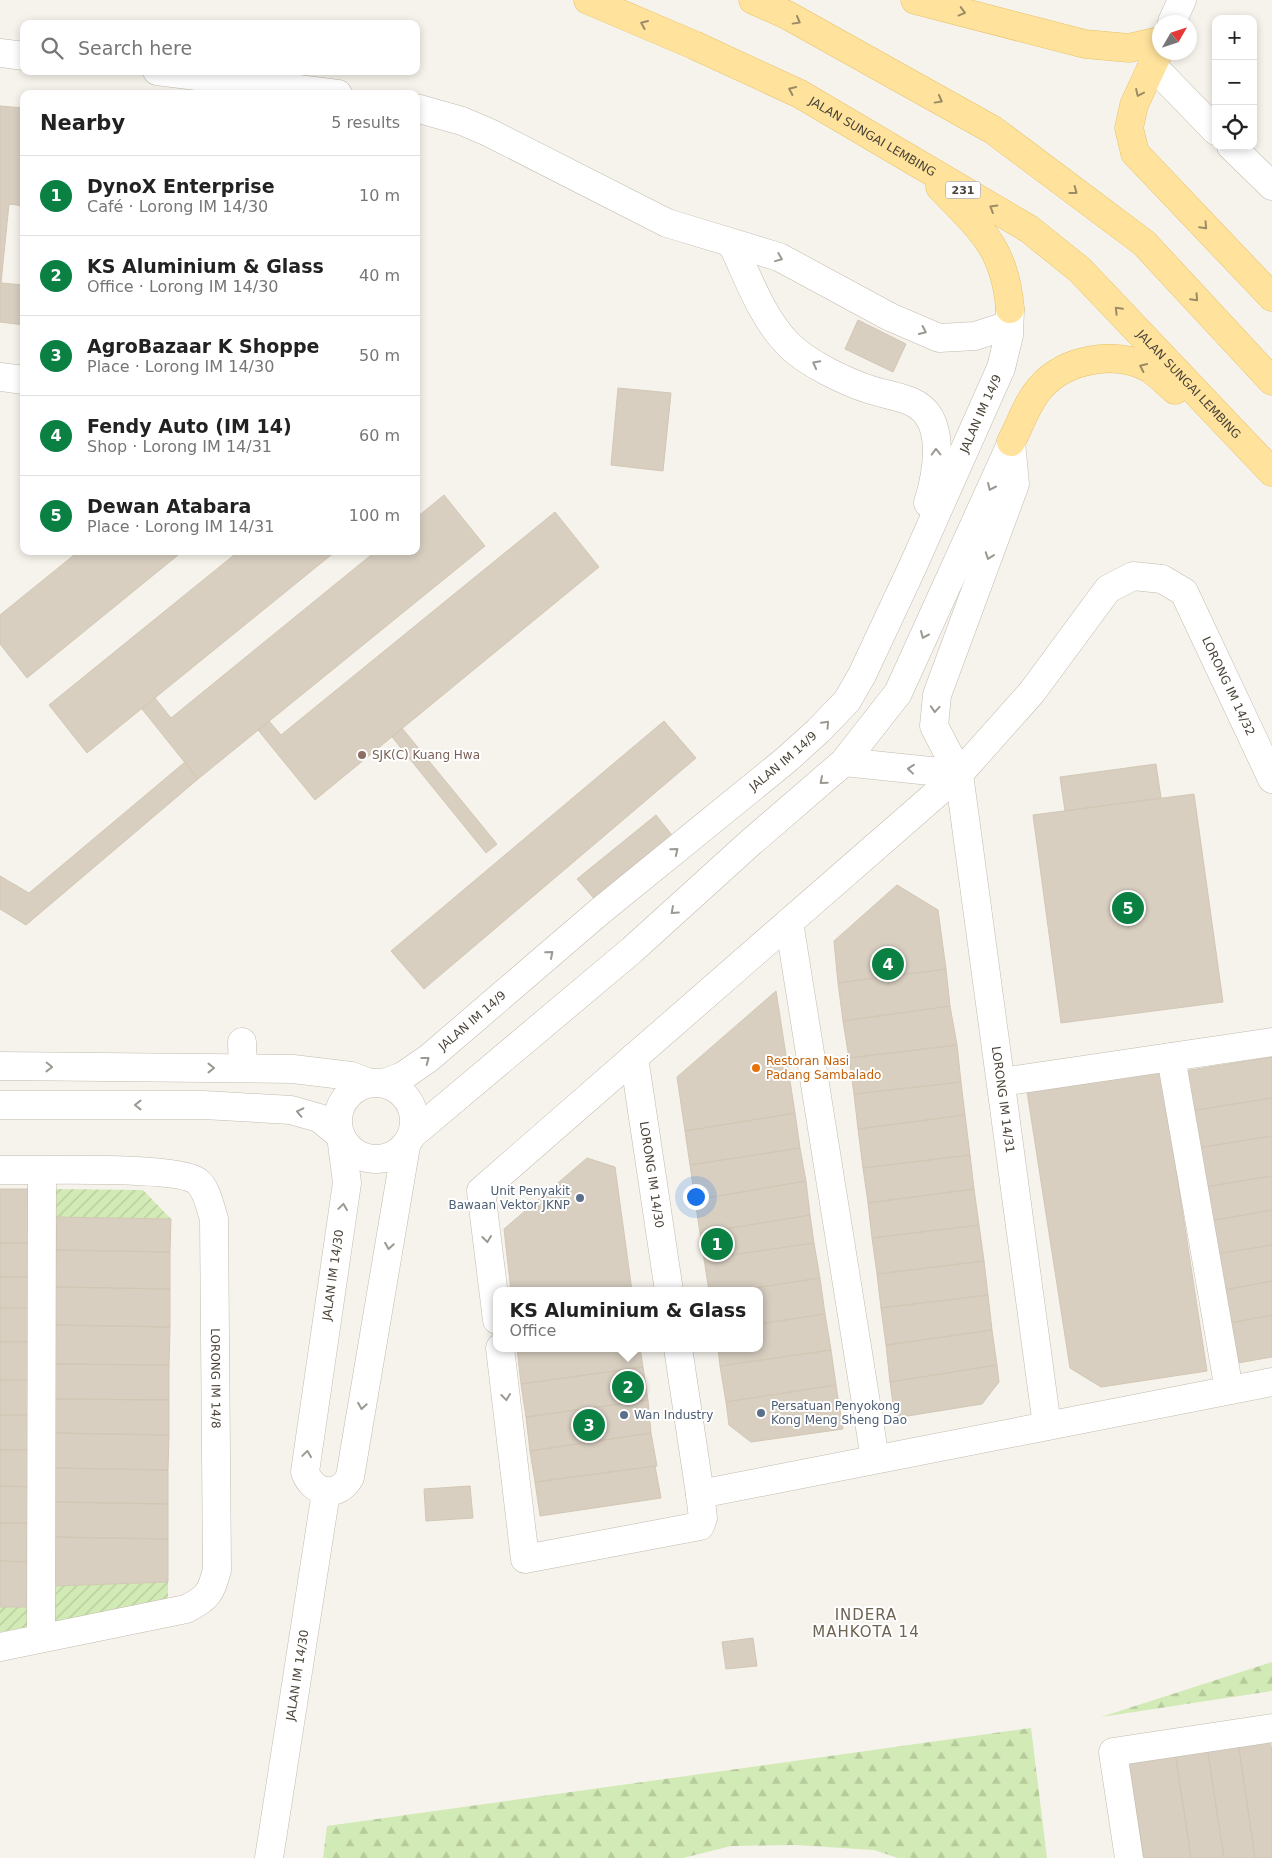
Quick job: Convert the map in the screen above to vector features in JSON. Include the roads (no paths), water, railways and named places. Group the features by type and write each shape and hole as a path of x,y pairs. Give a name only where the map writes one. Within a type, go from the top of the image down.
{"main road":[{"name":"JALAN SUNGAI LEMBING","path":"588,0 694,45 800,94 1029,229 1080,270 1272,472"},
{"path":"754,0 787,15 993,130 1144,243 1272,381"},
{"path":"915,0 1085,44 1152,51"},
{"path":"1154,60 1132,112 1130,128 1136,153 1272,297"},
{"path":"919,164 990,239 1008,284 1009,317"},
{"path":"1011,442 1039,389 1053,376 1079,363 1115,359 1131,361 1150,369 1272,479"}],"street":[{"path":"1175,15 1182,0"},
{"path":"0,53 20,56"},
{"path":"1163,60 1212,126"},
{"path":"181,75 257,88 284,90"},
{"path":"420,109 462,121 490,133 667,223 779,257 890,317 939,338 975,336 1009,317"},
{"path":"1234,150 1272,186"},
{"path":"732,244 762,305 788,344 813,363 868,389 912,402 934,428 935,472 912,568"},
{"name":"JALAN IM 14/9","path":"377,1083 403,1076 429,1058 599,912 786,760 847,701 862,675 912,568 1001,368 1009,317"},
{"path":"0,378 20,380"},
{"path":"0,1105 204,1105 291,1110 319,1118 341,1136 349,1148 361,1156 372,1159 384,1159 395,1155 409,1140 632,950 750,843 844,762 898,693 1011,442"},
{"name":"LORONG IM 14/31","path":"1011,442 1015,484 936,695 934,726 959,774 1047,1426"},
{"name":"LORONG IM 14/32","path":"959,774 1032,692 1108,590 1133,576 1162,579 1184,592 1272,779"},
{"path":"862,675 898,693"},
{"path":"844,762 959,774"},
{"path":"493,1288 481,1190 959,774"},
{"path":"789,922 875,1459"},
{"path":"242,1042 243,1068"},
{"path":"1002,1082 1272,1042"},
{"path":"1171,1057 1229,1390"},
{"name":"LORONG IM 14/30","path":"634,1058 668,1287"},
{"path":"0,1066 293,1069 351,1076 397,1089 407,1097 413,1108 415,1121 409,1140 350,1477 341,1489 326,1492"},
{"path":"341,1136 338,1122 339,1109 346,1097 356,1088 377,1083"},
{"name":"JALAN IM 14/30","path":"269,1858 326,1492 312,1485 305,1472 347,1183 341,1136"},
{"path":"0,1170 42,1171 41,1638 0,1647"},
{"name":"LORONG IM 14/8","path":"41,1638 186,1609 203,1601 212,1588 217,1570 214,1219 207,1196 198,1182 185,1175 157,1171 42,1171"},
{"path":"500,1352 525,1559 700,1526 703,1518 679,1352"},
{"path":"700,1494 1272,1382"},
{"path":"1129,1858 1113,1752 1272,1728"}],"place":[{"name":"SJK(C) Kuang Hwa","path":"362,755"},
{"name":"Dewan Atabara","path":"1128,908"},
{"name":"Fendy Auto (IM 14)","path":"888,964"},
{"name":"Restoran Nasi Padang Sambalado","path":"756,1068"},
{"name":"Unit Penyakit Bawaan Vektor JKNP","path":"580,1198"},
{"name":"DynoX Enterprise","path":"717,1244"},
{"name":"KS Aluminium & Glass","path":"628,1387"},
{"name":"Persatuan Penyokong Kong Meng Sheng Dao","path":"761,1413"},
{"name":"Wan Industry","path":"624,1415"},
{"name":"AgroBazaar K Shoppe","path":"589,1425"}],"district":[{"name":"INDERA MAHKOTA 14","path":"866,1624"}]}
